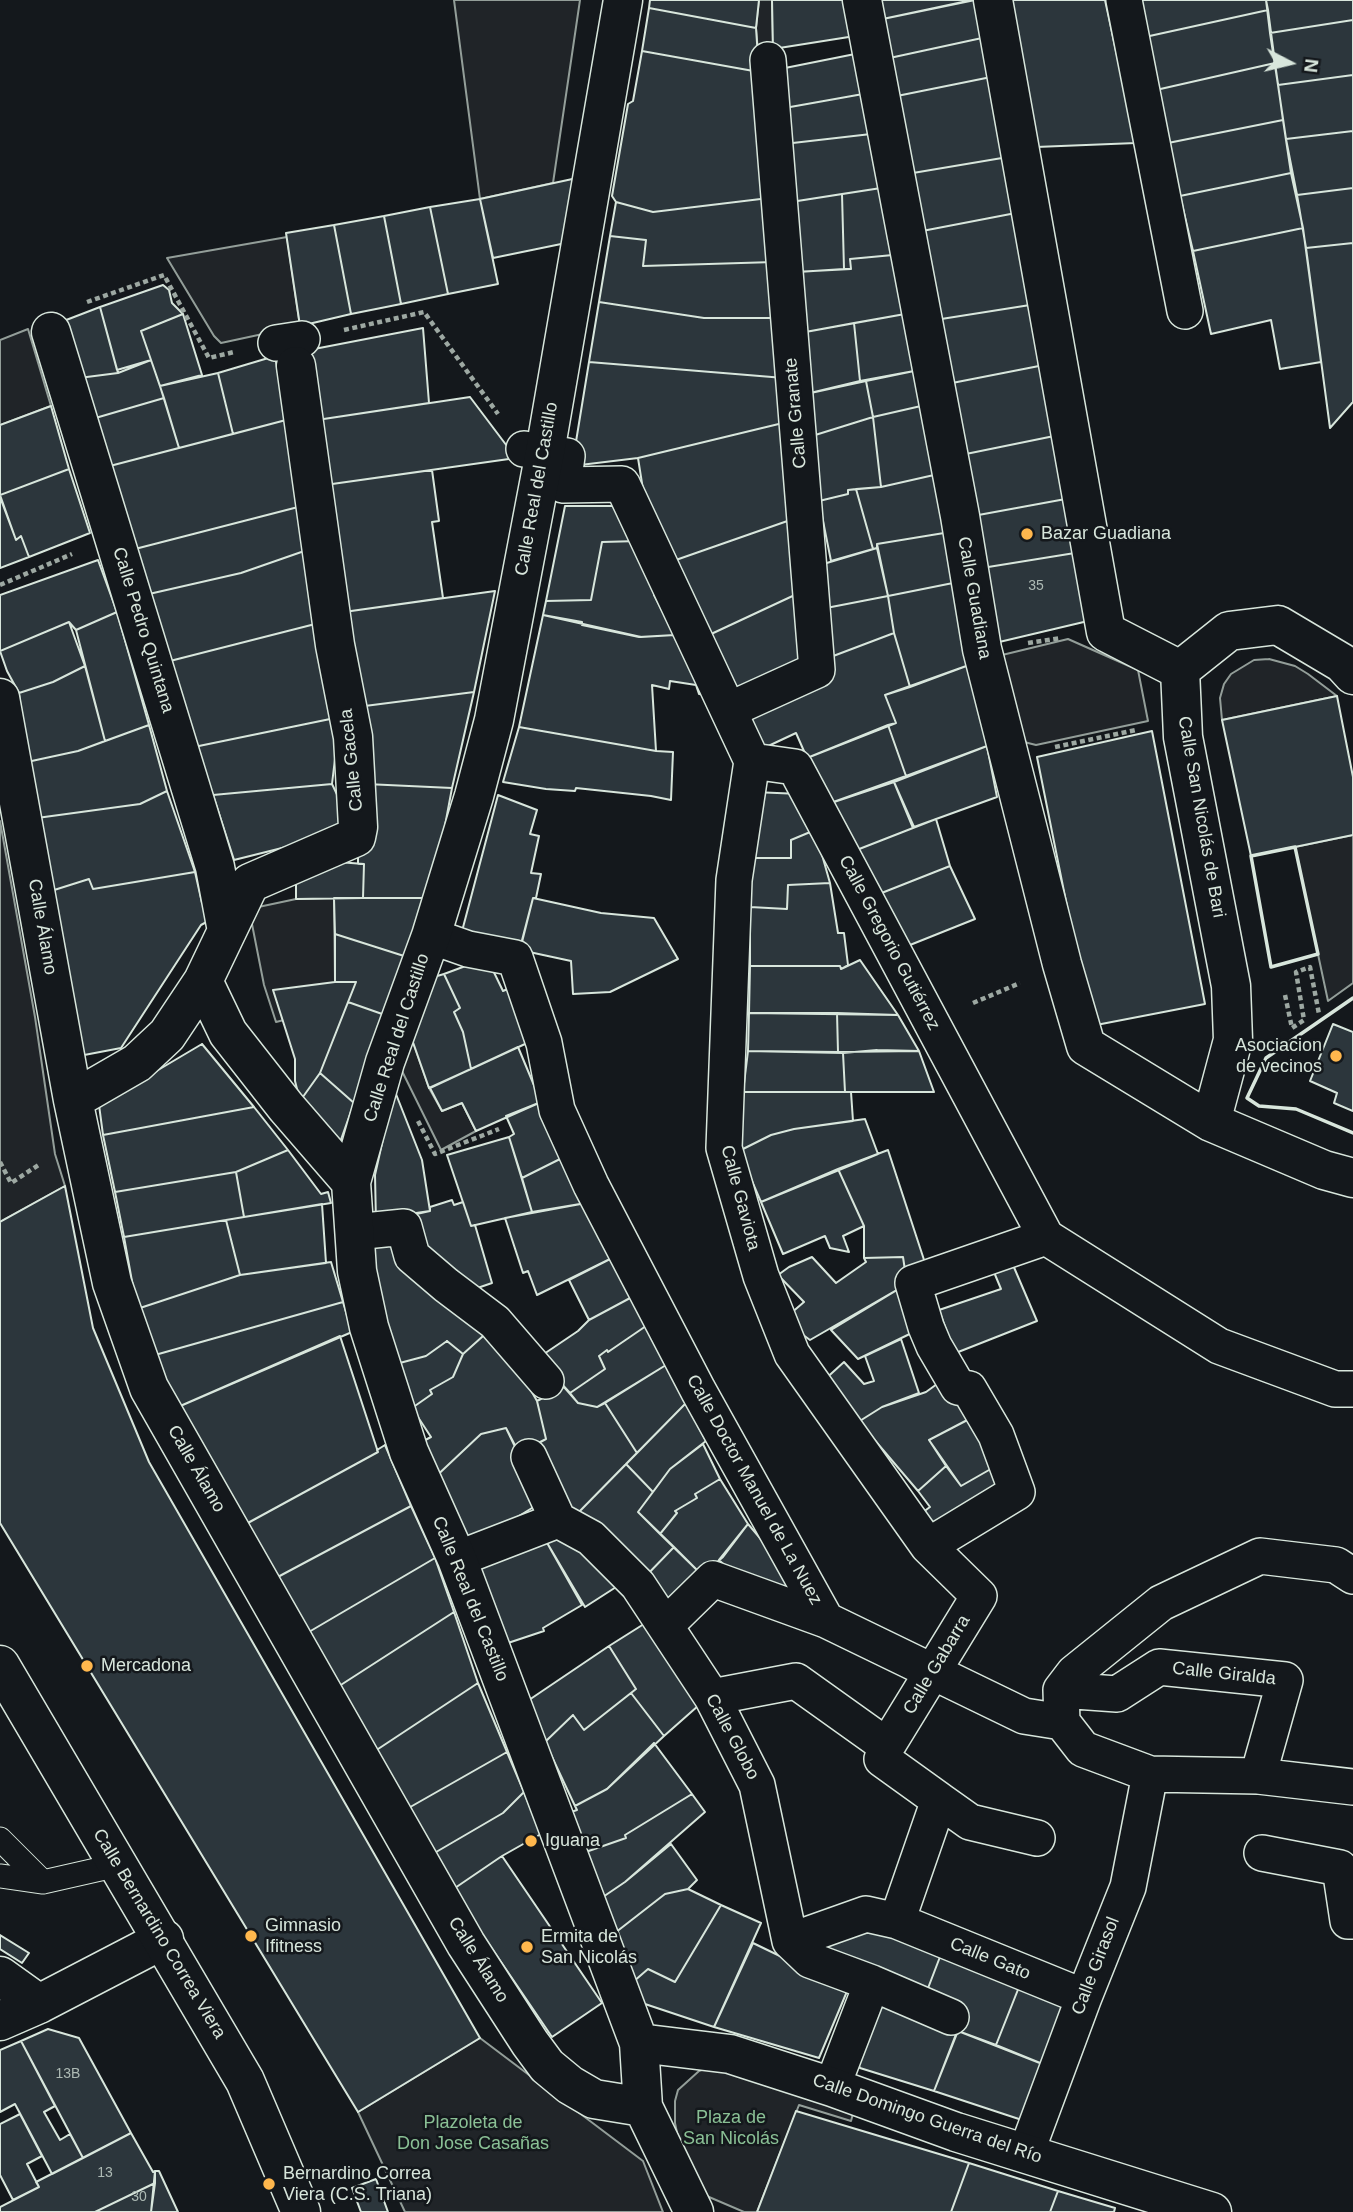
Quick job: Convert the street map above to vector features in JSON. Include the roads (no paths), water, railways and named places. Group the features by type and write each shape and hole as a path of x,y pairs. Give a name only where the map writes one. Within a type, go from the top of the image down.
{"street":[{"name":"Calle Real del Castillo","path":"623,0 534,451 494,720 474,796 430,936 385,1062 351,1182 357,1272 373,1340 409,1452 457,1559 639,2043 643,2107"},
{"name":"Calle Guadiana","path":"862,0 982,649 1062,964 1086,1046 1211,1122 1324,1170 1353,1178"},
{"path":"993,0 1106,632 1180,670 1229,631 1278,625 1342,663 1353,675"},
{"path":"1124,0 1185,311"},
{"name":"Calle Granate","path":"729,710 817,670 768,60"},
{"name":"Calle Pedro Quintana","path":"51,332 215,867 227,931"},
{"name":"Calle Gacela","path":"73,1100 137,1063 167,1035 203,981 250,883 356,837 358,827 353,737 335,645 291,347"},
{"path":"534,451 567,456 563,485 622,484 752,761"},
{"name":"Calle San Nicolás de Bari","path":"1180,670 1183,737 1231,986 1233,1040 1211,1122"},
{"name":"Calle Álamo","path":"0,698 73,1100 112,1283 149,1388 466,1944 530,2043 547,2066 570,2085 594,2099 643,2107"},
{"name":"Calle Gregorio Gutiérrez","path":"752,761 795,767 1046,1237 1219,1346 1335,1389 1353,1389"},
{"name":"Calle Gaviota","path":"752,761 734,880 724,1148 761,1276 792,1354 928,1546"},
{"name":"Calle Doctor Manuel de La Nuez","path":"430,936 468,949 515,958 544,1043 557,1110 591,1185 692,1378 826,1620 1024,1716 1061,1706"},
{"path":"203,981 228,1033 286,1107 351,1182"},
{"path":"355,1232 404,1227 412,1256 495,1322 546,1381"},
{"path":"928,1546 1017,1492 996,1435 969,1389 958,1387 934,1346 913,1283 1046,1237"},
{"path":"457,1559 558,1520 530,1457"},
{"name":"Calle Globo","path":"558,1520 591,1538 638,1585 712,1697 757,1784 790,1941"},
{"name":"Calle Gabarra","path":"887,1746 979,1596 928,1546"},
{"path":"1353,1576 1336,1565 1259,1556 1161,1603 1074,1673 1061,1706 1083,1749 1150,1774 1258,1776 1353,1787"},
{"path":"666,1625 713,1579 826,1620"},
{"name":"Calle Bernardino Correa Viera","path":"0,1665 164,1939 245,2081 301,2212"},
{"name":"Calle Giralda","path":"1061,1706 1117,1693 1159,1667 1286,1680 1258,1776"},
{"path":"712,1697 796,1681 887,1746 882,1759 970,1822 1037,1838"},
{"name":"Calle Girasol","path":"1026,2153 1128,1887 1150,1774"},
{"path":"939,1800 897,1921 866,1914 790,1941 810,1960 951,2017"},
{"path":"1262,1853 1339,1868 1348,1921 1353,1921"},
{"name":"Calle Gato","path":"897,1921 1084,1997"},
{"path":"0,2021 39,2004 164,1939"},
{"path":"0,1976 39,2004"},
{"path":"832,2087 872,1983"},
{"name":"Calle Domingo Guerra del Río","path":"639,2043 730,2054 956,2132 1212,2212"},
{"path":"643,2107 694,2212"}],"lane":[{"path":"0,1839 43,1882"},
{"path":"0,1876 43,1882 118,1865"}],"place":[{"name":"Bazar Guadiana","path":"1027,534"},
{"name":"Asociacion de vecinos","path":"1336,1056"},
{"name":"Mercadona","path":"87,1666"},
{"name":"Iguana","path":"531,1841"},
{"name":"Gimnasio Ifitness","path":"251,1936"},
{"name":"Ermita de San Nicolás","path":"527,1947"},
{"name":"Bernardino Correa Viera (C.S. Triana)","path":"269,2184"}],"park label":[{"name":"Plaza de San Nicolás","path":"731,2128"},
{"name":"Plazoleta de Don Jose Casañas","path":"473,2133"}]}
